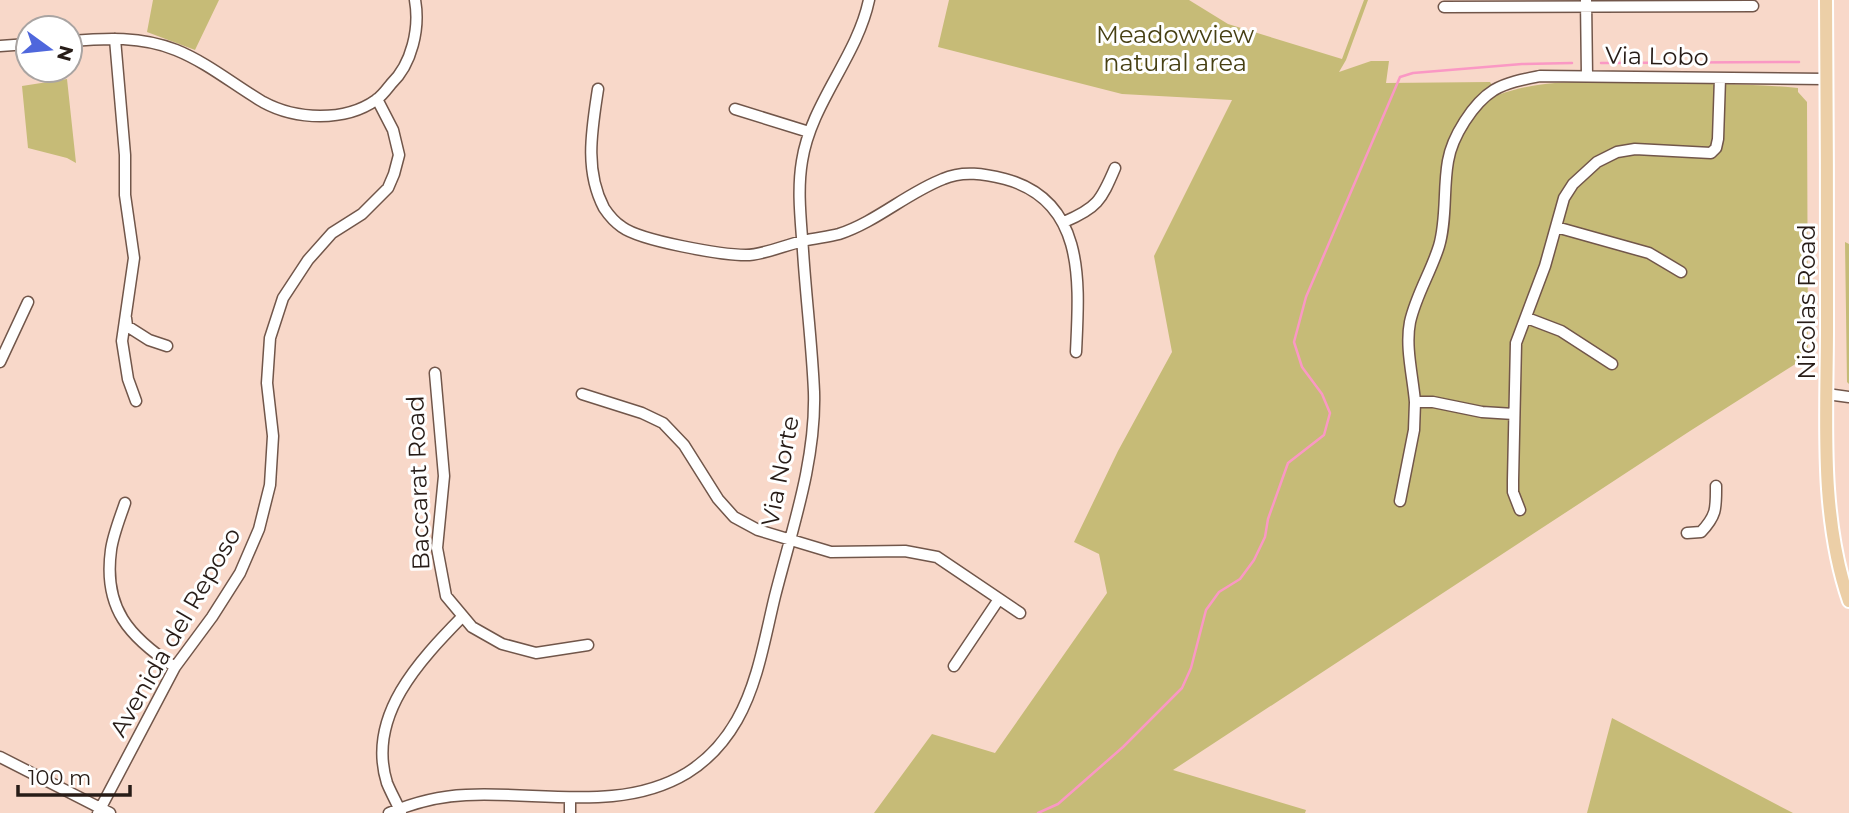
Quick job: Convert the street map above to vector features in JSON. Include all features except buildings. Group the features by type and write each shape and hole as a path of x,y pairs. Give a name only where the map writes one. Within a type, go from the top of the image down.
{"main road":[{"name":"Nicolas Road","path":"1826,0 1830,521 1836,557 1849,601"}],"street":[{"path":"84,40 144,40 176,50 211,67 265,103 299,115 338,115 377,99 396,80 414,44 419,19 415,0"},
{"name":"Via Norte","path":"397,812 428,800 466,795 570,799 622,796 656,789 687,773 713,752 737,719 755,673 803,490 814,434 814,391 799,202 802,161 809,132 851,51 869,0"},
{"path":"1444,8 1586,3 1753,6"},
{"path":"1586,3 1587,76"},
{"path":"115,38 125,155 125,195 134,258 122,341 128,379 136,401"},
{"name":"Via Lobo","path":"1415,402 1409,341 1410,323 1439,245 1448,159 1462,124 1490,93 1507,84 1532,78 1587,76 1826,79"},
{"path":"1520,510 1513,492 1516,343 1527,318 1564,198 1573,184 1597,162 1617,152 1635,149 1710,153 1716,148 1718,138 1720,78"},
{"path":"598,89 591,137 592,178 605,210 623,228 664,242 748,255 840,233 945,177 981,173 1014,181 1044,199 1064,222 1075,248 1079,298 1076,352"},
{"name":"Avenida del Reposo","path":"102,812 175,667 240,573 259,529 270,485 272,448 267,383 270,338 283,298 307,260 332,233 362,214 388,188 399,155 393,130 377,99"},
{"path":"735,109 809,132"},
{"path":"1064,222 1088,212 1104,195 1115,168"},
{"path":"1556,227 1649,254 1681,272"},
{"path":"0,362 29,302"},
{"path":"126,314 127,326 149,340 167,346"},
{"path":"1527,318 1561,331 1612,364"},
{"name":"Baccarat Road","path":"436,373 444,476 437,548 446,596 472,627 502,644 536,653 588,645"},
{"path":"582,394 642,413 663,423 684,445 718,499 734,517 758,530 831,552 905,551 937,557 1020,613"},
{"path":"1828,394 1849,397"},
{"path":"1401,502 1414,430 1415,402 1433,402 1482,412 1514,414"},
{"path":"1687,533 1700,532 1712,520 1717,504 1716,486"},
{"path":"125,503 111,549 109,576 114,602 126,627 147,649 175,667"},
{"path":"954,666 999,599"},
{"path":"397,812 387,782 382,744 392,706 426,653 462,617"},
{"path":"0,757 102,812"},
{"path":"570,799 570,813"}],"green space":[{"path":"153,0 219,0 195,50 147,32"},
{"name":"Meadowview natural area","path":"949,0 1189,0 1228,24 1342,59 1364,0 1368,0 1339,72 1371,61 1389,61 1386,83 1490,82 1498,95 1516,89 1571,82 1798,88 1798,92 1807,102 1808,356 1173,770 1306,810 1305,813 874,813 932,734 995,753 1107,593 1099,554 1074,542 1118,451 1172,352 1154,256 1232,100 1122,94 938,47"},
{"path":"68,84 76,163 28,148 22,86"},
{"path":"1845,242 1849,244 1849,384 1847,382"},
{"path":"1612,718 1793,813 1587,813"}],"waterway":[{"path":"1601,63 1799,62"},
{"path":"1038,813 1058,804 1123,747 1182,688 1191,668 1206,610 1219,592 1240,579 1254,560 1265,537 1268,519 1288,463 1324,435 1330,413 1322,394 1302,367 1294,342 1306,297 1400,77 1413,73 1522,64 1572,63"}]}
